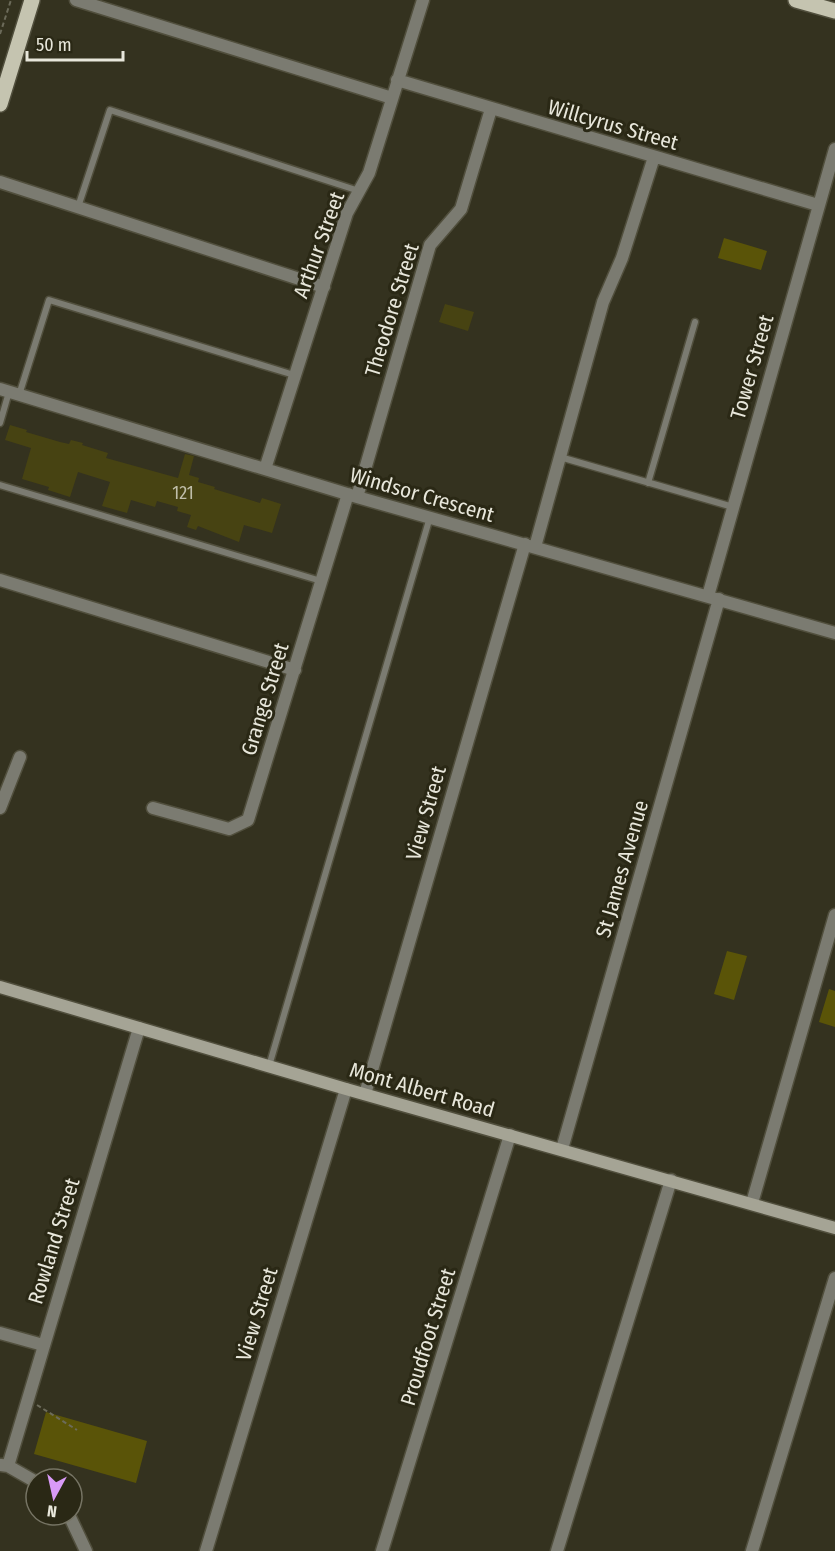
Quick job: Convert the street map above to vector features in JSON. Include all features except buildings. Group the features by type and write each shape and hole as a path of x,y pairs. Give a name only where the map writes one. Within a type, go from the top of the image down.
{"main road":[{"path":"0,104 32,0"},
{"path":"796,0 835,11"},
{"name":"Mont Albert Road","path":"0,987 346,1089 835,1228"}],"street":[{"path":"76,0 392,98"},
{"name":"Arthur Street","path":"265,470 347,213 369,173 420,1"},
{"name":"Willcyrus Street","path":"397,80 818,206"},
{"name":"Theodore Street","path":"352,496 430,245 461,209 491,109"},
{"name":"Tower Street","path":"713,598 733,507 835,149"},
{"name":"View Street","path":"365,1094 530,545 560,457 603,302 622,258 654,157"},
{"path":"0,182 324,287"},
{"name":"Windsor Crescent","path":"9,392 352,496 835,633"},
{"name":"Grange Street","path":"153,808 229,829 248,820 322,581 352,496"},
{"path":"0,580 295,670"},
{"name":"St James Avenue","path":"562,1149 713,598"},
{"path":"0,808 20,758"},
{"path":"752,1203 835,915"},
{"name":"Rowland Street","path":"4,1466 27,1399 139,1028"},
{"name":"View Street","path":"206,1551 346,1089"},
{"name":"Proudfoot Street","path":"382,1551 510,1135"},
{"path":"557,1551 671,1180"},
{"path":"752,1551 835,1278"},
{"path":"0,1333 43,1345"},
{"path":"4,1466 24,1476"},
{"path":"75,1527 86,1551"}],"lane":[{"path":"78,207 110,110 359,191"},
{"path":"0,423 9,392 49,300 296,376"},
{"path":"648,483 695,322"},
{"path":"560,457 733,507"},
{"path":"0,485 322,581"},
{"path":"269,1066 430,517"}],"path":[{"path":"0,34 11,0"},
{"path":"27,1399 77,1430"}],"shaded area":[{"path":"724,238 767,251 761,270 718,258"},
{"path":"727,951 747,956 734,1000 714,994"},
{"path":"829,989 835,991 835,1027 819,1022"},
{"path":"46,1412 147,1441 136,1483 34,1454"}]}
